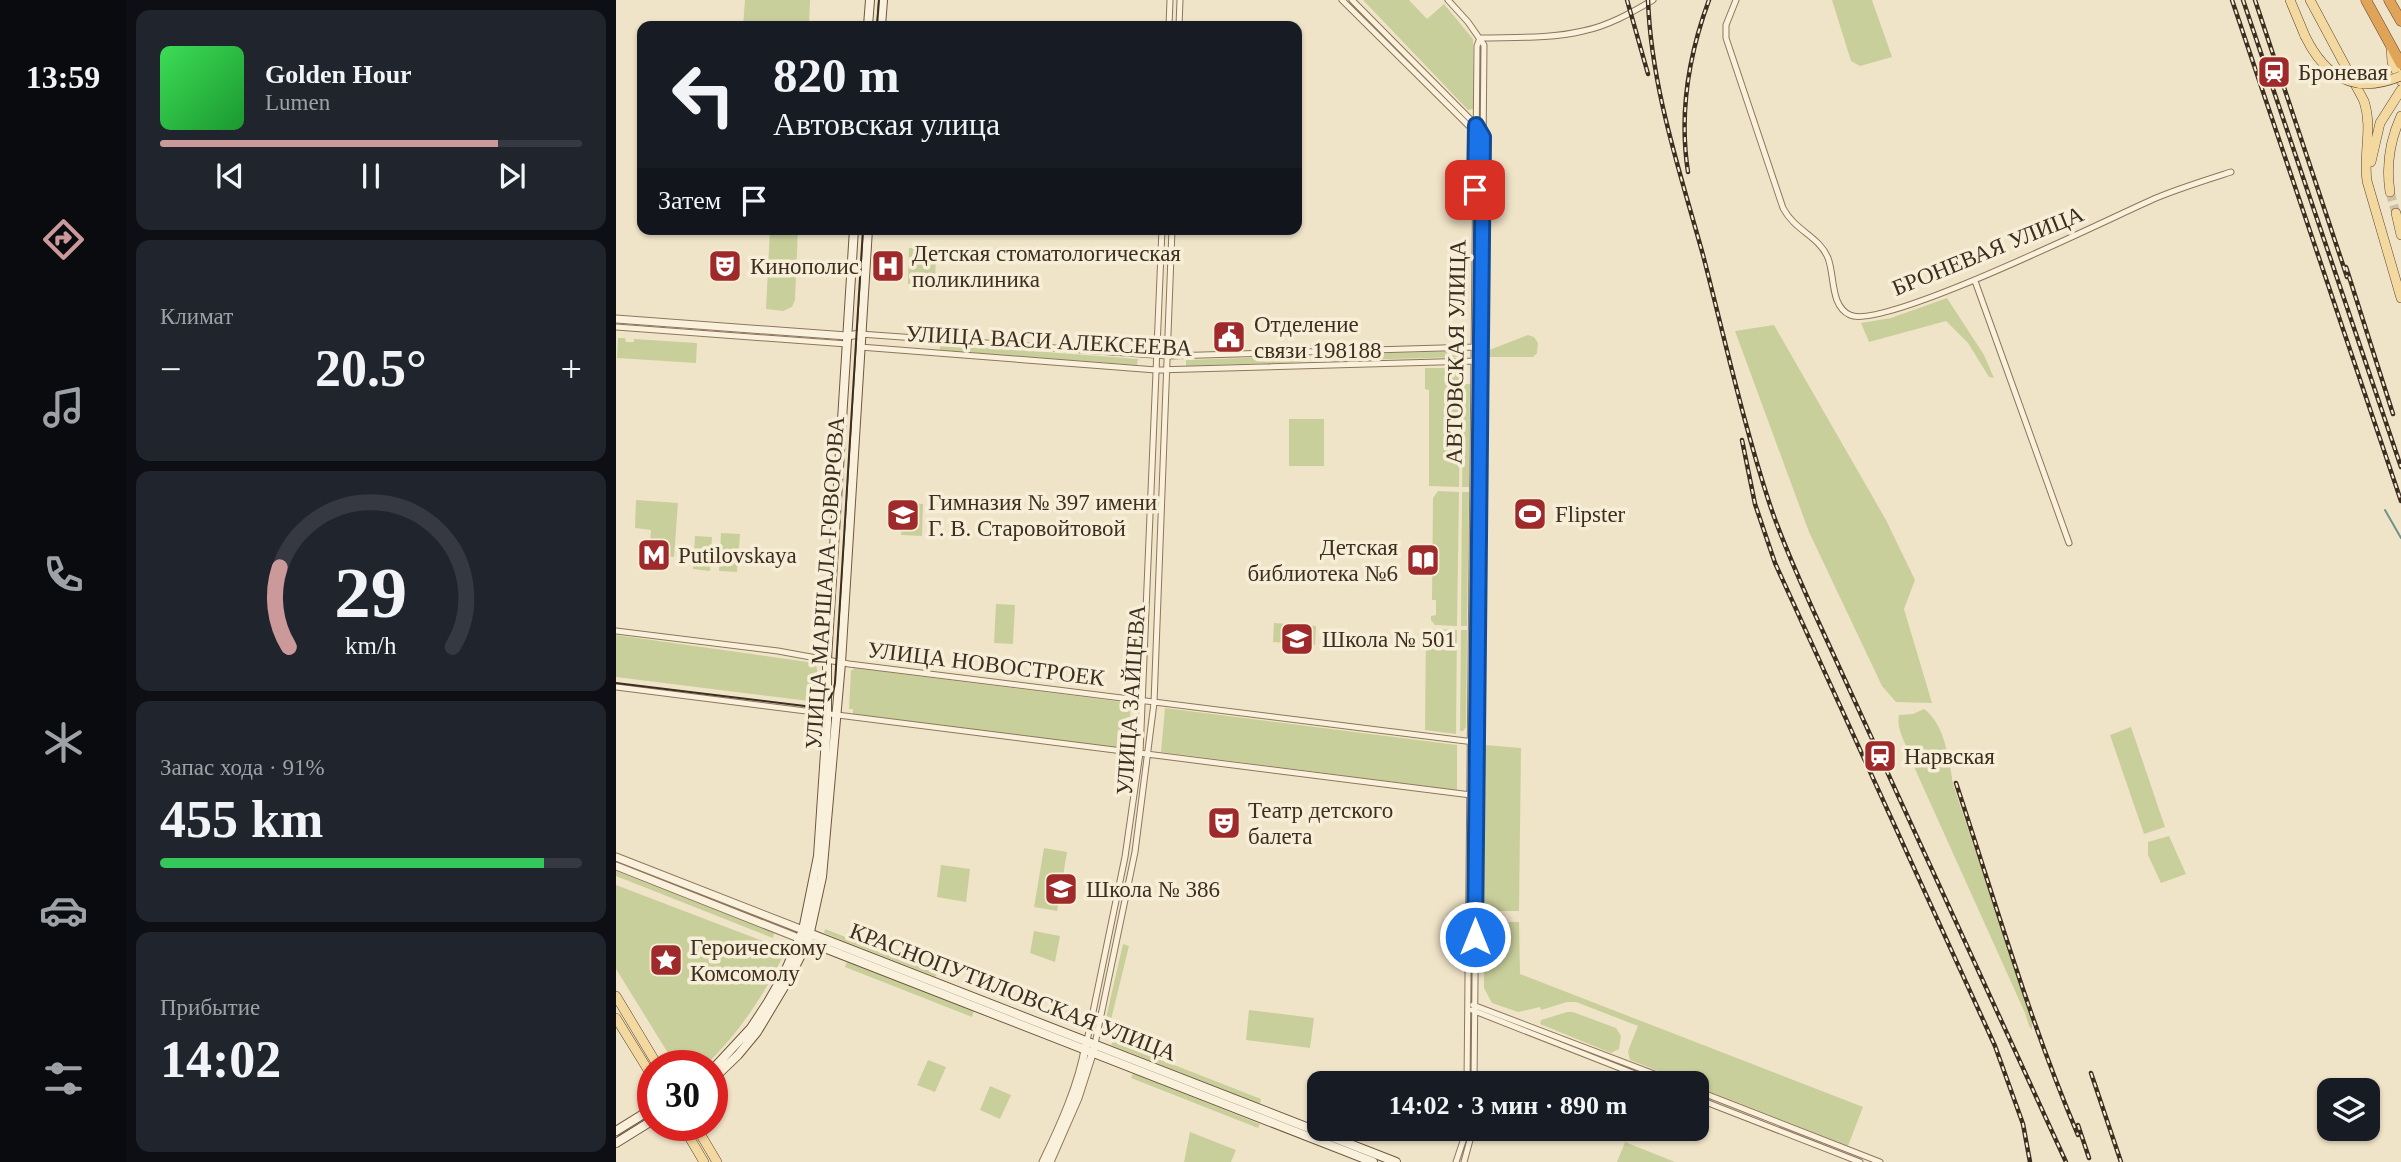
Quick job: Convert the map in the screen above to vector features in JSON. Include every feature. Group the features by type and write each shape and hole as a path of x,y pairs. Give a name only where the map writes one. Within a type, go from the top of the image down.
{"highway":[{"path":"2366,0 2401,64"},
{"path":"2389,0 2401,22"}],"main road":[{"path":"868,21 870,0"},
{"path":"881,21 883,0"},
{"path":"2290,0 2318,60 2333,74 2347,81 2368,85 2401,78 2392,62 2391,45"},
{"path":"2310,0 2364,101 2370,121 2365,161 2367,181 2401,298"},
{"path":"2401,90 2380,123 2371,156 2371,173 2401,298"},
{"path":"2390,192 2391,145 2401,116"},
{"path":"2396,213 2401,234"},
{"name":"УЛИЦА МАРШАЛА ГОВОРОВА","path":"806,936 818,856 827,659 854,235"},
{"name":"УЛИЦА МАРШАЛА ГОВОРОВА","path":"806,936 824,862 841,663 868,235"},
{"path":"728,1053 751,1028 806,936"},
{"path":"728,1065 757,1032 780,996 806,936"},
{"name":"КРАСНОПУТИЛОВСКАЯ УЛИЦА","path":"806,936 1396,1162"},
{"path":"616,996 648,1050"},
{"path":"616,1018 637,1052"},
{"name":"КРАСНОПУТИЛОВСКАЯ УЛИЦА","path":"1090,1047 1373,1162"},
{"path":"616,1130 637,1118"},
{"path":"616,1143 637,1130"},
{"path":"692,1141 704,1162"},
{"path":"705,1141 717,1162"}],"street":[{"path":"1169,21 1170,0"},
{"path":"1179,21 1180,0"},
{"path":"1342,0 1476,134 1483,137"},
{"path":"1352,0 1476,125 1483,137"},
{"path":"1448,0 1480,38 1563,35 1584,31 1618,19 1653,0"},
{"name":"БРОНЕВАЯ УЛИЦА","path":"1736,0 1726,25 1726,38 1776,189 1791,221 1821,245 1827,255 1837,300 1841,307 1855,317 1869,316 1975,281 2153,200 2231,172"},
{"name":"АВТОВСКАЯ УЛИЦА","path":"1478,347 1476,125 1477,46 1480,38"},
{"name":"АВТОВСКАЯ УЛИЦА","path":"1468,1071 1471,1005 1477,361 1483,137 1484,45 1480,38"},
{"name":"УЛИЦА ЗАЙЦЕВА","path":"1043,1162 1090,1047 1121,880 1140,753 1162,235"},
{"name":"УЛИЦА ЗАЙЦЕВА","path":"1051,1162 1078,1098 1131,872 1149,754 1154,703 1172,235"},
{"path":"1975,281 2069,543"},
{"name":"УЛИЦА ВАСИ АЛЕКСЕЕВА","path":"616,319 847,340 860,347 1156,370 1477,361"},
{"name":"УЛИЦА ВАСИ АЛЕКСЕЕВА","path":"616,327 847,340 860,334 1157,356 1478,347"},
{"name":"УЛИЦА НОВОСТРОЕК","path":"616,631 841,663 1474,742"},
{"path":"616,687 1473,795"},
{"name":"КРАСНОПУТИЛОВСКАЯ УЛИЦА","path":"616,857 806,936"},
{"name":"КРАСНОПУТИЛОВСКАЯ УЛИЦА","path":"616,866 806,936"},
{"path":"1471,1005 1646,1071"},
{"name":"АВТОВСКАЯ УЛИЦА","path":"1471,1005 1474,1012 1474,1071"},
{"path":"1474,1012 1627,1071"},
{"path":"1709,1095 1880,1162"},
{"path":"1709,1103 1860,1162"},
{"path":"1456,1162 1463,1141"},
{"path":"1464,1162 1470,1141"}],"green space":[{"path":"745,0 810,0 809,21 743,21"},
{"path":"1363,0 1409,0 1427,19 1444,4 1473,39 1473,109 1468,110"},
{"path":"1832,0 1872,0 1892,57 1860,66 1851,61"},
{"path":"770,235 798,235 795,300 792,307 783,311 766,309"},
{"path":"909,248 936,249 935,285 908,284"},
{"path":"1947,298 1984,355 1994,378 1989,377 1968,343 1946,321 1869,342 1861,323 1891,318"},
{"path":"1774,325 1886,520 1915,580 1904,609 1932,703 1896,702 1882,686 1809,532 1735,331"},
{"path":"1528,335 1534,337 1538,343 1537,353 1533,357 1483,355 1484,352"},
{"path":"618,338 625,338 626,342 634,342 634,339 697,343 696,363 617,358"},
{"path":"940,344 1138,359 1137,365 940,350"},
{"path":"1461,351 1461,357 1357,360 1357,354"},
{"path":"1303,356 1303,362 1186,366 1186,360"},
{"path":"1425,368 1455,368 1461,372 1459,487 1429,486 1429,390 1425,389"},
{"path":"1464,384 1470,384 1469,487 1462,487"},
{"path":"1289,419 1324,419 1324,466 1289,466"},
{"path":"1438,491 1459,492 1457,626 1435,625 1431,620 1431,616 1436,615 1436,600 1432,600 1433,498"},
{"path":"1462,492 1469,492 1467,626 1461,626"},
{"path":"636,500 678,503 674,557 649,556 651,530 635,528"},
{"path":"903,503 923,504 922,536 901,535"},
{"path":"721,533 740,534 737,572 719,571"},
{"path":"695,536 712,537 710,571 693,569"},
{"path":"996,604 1015,605 1013,644 994,643"},
{"path":"1274,623 1316,626 1315,645 1273,642"},
{"path":"1426,629 1457,630 1456,734 1425,730"},
{"path":"1461,630 1467,630 1466,727 1463,731 1460,731"},
{"path":"616,635 815,663 817,695 809,701 616,677"},
{"path":"854,668 1131,703 1128,749 853,714 853,709 849,709 851,670"},
{"path":"1165,708 1457,745 1457,790 1161,752"},
{"path":"1924,709 1937,724 1945,743 1953,784 2032,1020 2032,1030 1899,728 1899,715 1913,714"},
{"path":"2131,727 2165,827 2144,834 2110,735"},
{"path":"1485,745 1521,748 1519,911 1480,911 1480,747"},
{"path":"2169,836 2186,874 2161,883 2148,855 2148,842"},
{"path":"1044,848 1067,852 1057,911 1034,907"},
{"path":"941,865 970,869 966,902 937,897"},
{"path":"616,871 774,933 773,938 616,876"},
{"path":"616,885 786,950 751,1012 720,1050 666,1050 616,969"},
{"path":"1484,922 1519,922 1520,974 1863,1107 1848,1146 1709,1091 1709,1071 1658,1071 1630,1060 1628,1051 1638,1026 1576,1002 1518,1012 1492,1003 1484,988 1484,966 1479,966 1479,927"},
{"path":"825,929 937,973 936,977 824,933"},
{"path":"1034,931 1060,936 1055,962 1030,953"},
{"path":"1123,944 1129,946 1108,1032 1103,1031"},
{"path":"847,962 974,1011 972,1017 845,967"},
{"path":"1249,1010 1314,1018 1310,1048 1246,1040"},
{"path":"1567,1012 1616,1028 1621,1036 1619,1049 1611,1053 1540,1024 1541,1020"},
{"path":"1113,1041 1261,1099 1260,1104 1111,1045"},
{"path":"928,1060 946,1067 935,1092 917,1085"},
{"path":"1133,1073 1260,1124 1258,1128 1131,1078"},
{"path":"990,1086 1011,1095 1000,1119 980,1110"},
{"path":"1190,1132 1236,1150 1231,1162 1184,1162"},
{"path":"1625,1142 1675,1162 1617,1162"}],"waterway":[{"path":"2385,510 2401,538"}],"tunnel":[{"path":"2390,192 2396,213"}],"tram line":[{"path":"877,21 879,0"},
{"path":"616,683 813,707 826,702 831,696 835,683 863,235"}],"railway":[{"path":"1627,0 1648,74"},
{"path":"1648,0 1650,33 1668,129 1734,379 1774,516 1813,610 2066,1162"},
{"path":"1688,172 1685,106 1691,63 1709,0"},
{"path":"2232,0 2401,501"},
{"path":"2243,0 2401,467"},
{"path":"2255,0 2347,277"},
{"path":"2346,267 2393,414"},
{"path":"1742,440 1755,504 1775,563 1995,1046 2023,1124 2030,1162"},
{"path":"1956,783 2028,1004 2078,1135"},
{"path":"2091,1073 2121,1162"},
{"path":"2078,1125 2089,1158"}],"place":[{"name":"Броневая","path":"2274,72"},
{"name":"Кинополис","path":"725,266"},
{"name":"Детская стоматологическая поликлиника","path":"888,266"},
{"name":"Отделение связи 198188","path":"1229,337"},
{"name":"Flipster","path":"1530,514"},
{"name":"Гимназия № 397 имени Г. В. Старовойтовой","path":"903,515"},
{"name":"Putilovskaya","path":"654,555"},
{"name":"Детская библиотека №6","path":"1423,560"},
{"name":"Школа № 501","path":"1297,639"},
{"name":"Нарвская","path":"1880,756"},
{"name":"Театр детского балета","path":"1224,823"},
{"name":"Школа № 386","path":"1061,889"},
{"name":"Героическому Комсомолу","path":"666,960"}],"route":[{"path":"1475,190 1476,125 1483,137 1475,937"}]}
